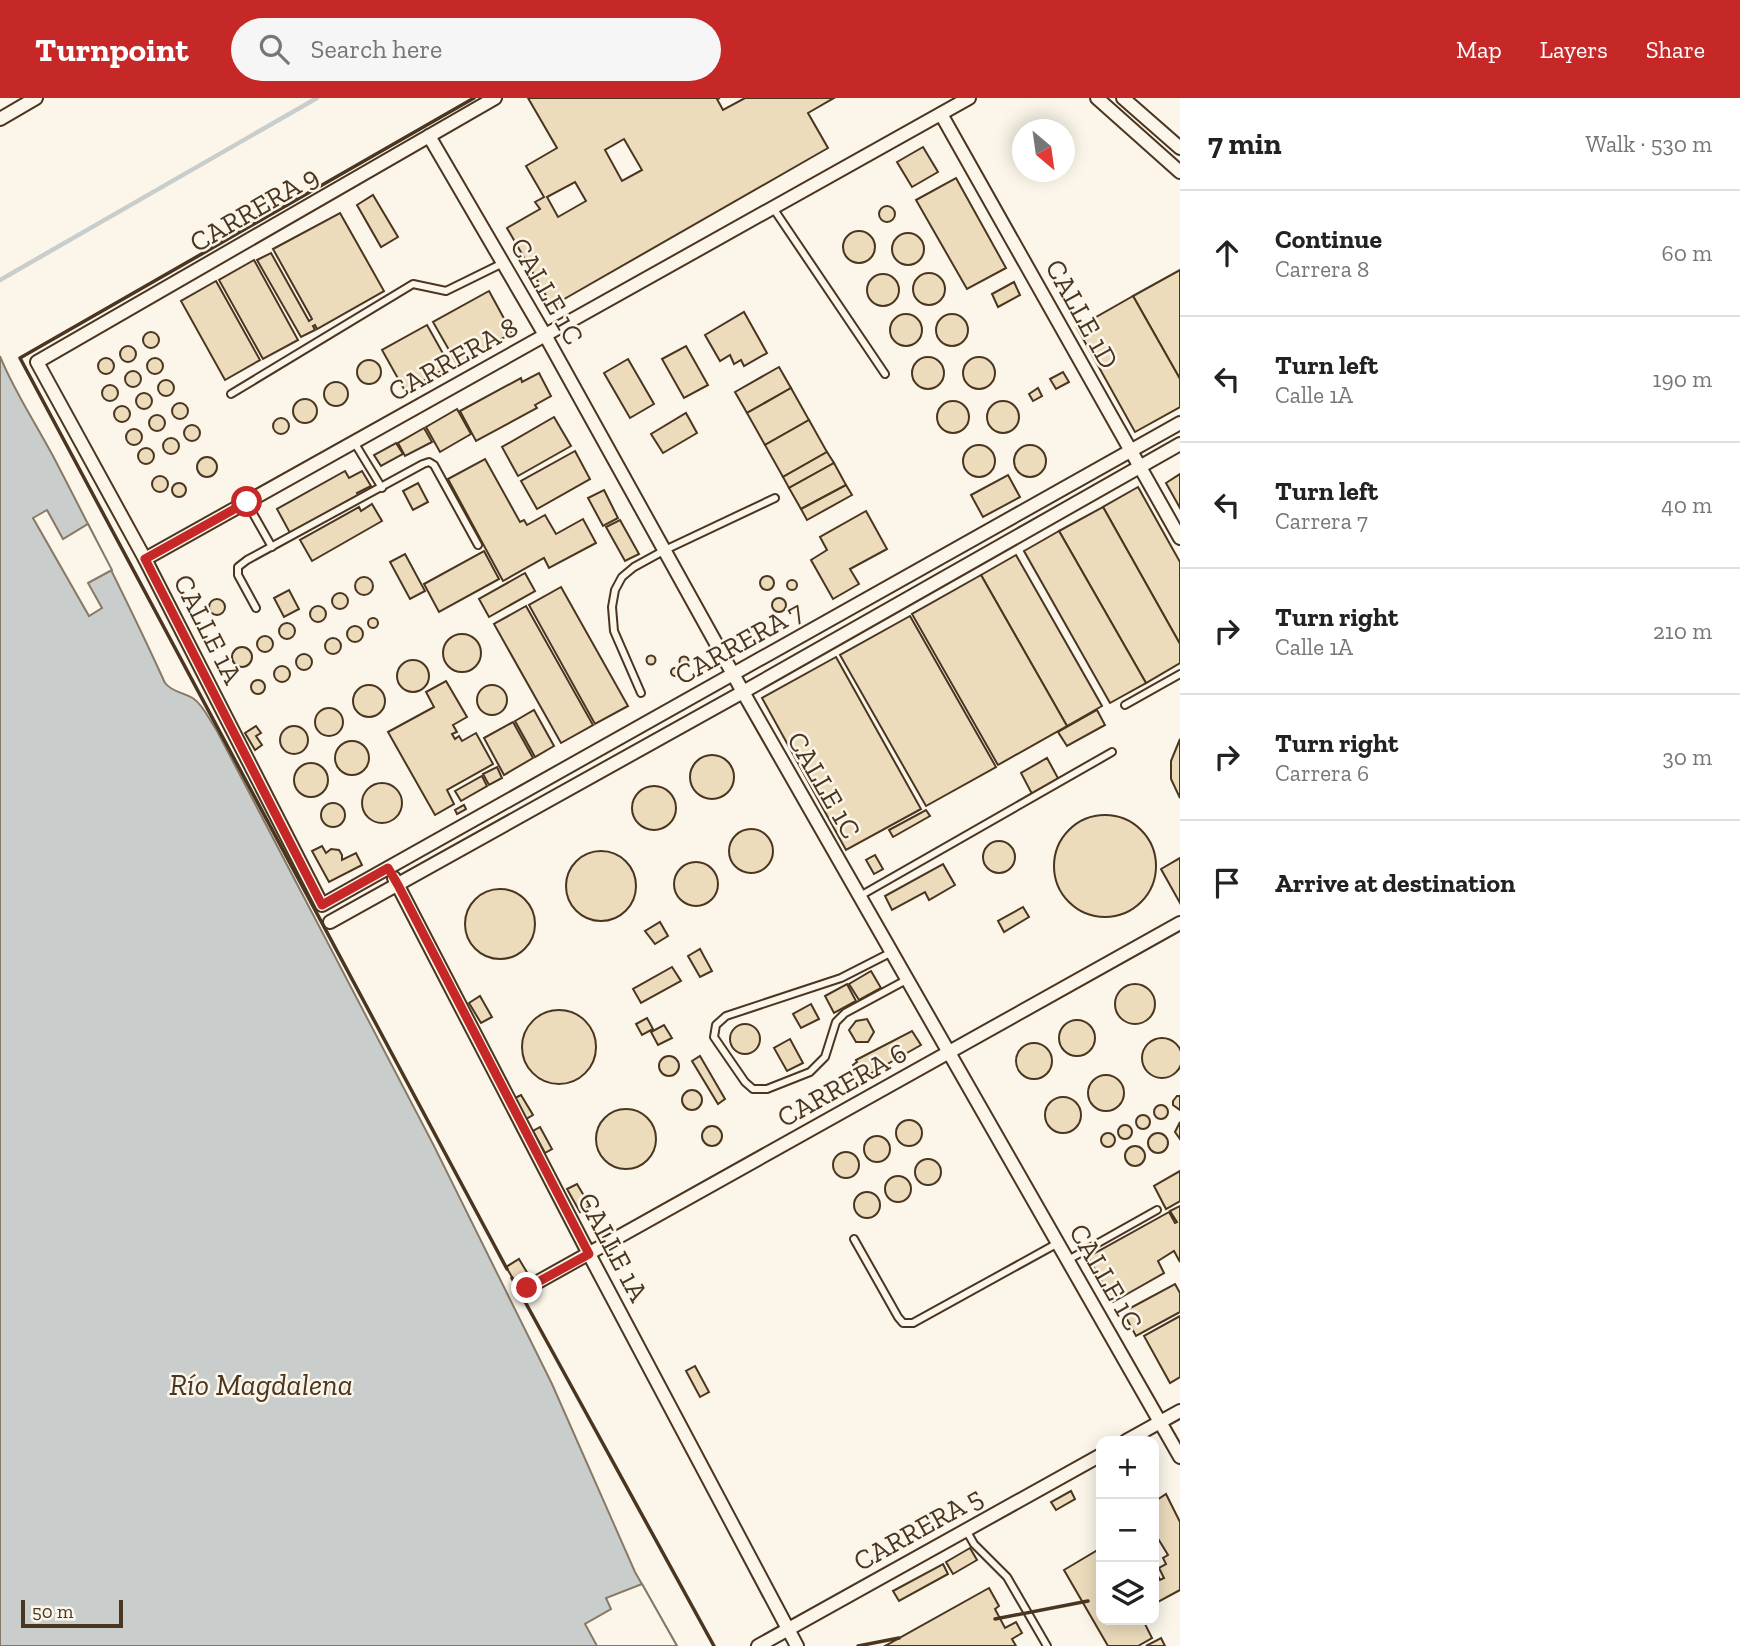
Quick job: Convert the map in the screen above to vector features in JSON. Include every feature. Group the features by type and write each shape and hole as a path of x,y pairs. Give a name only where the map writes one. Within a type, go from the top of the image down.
{"street":[{"path":"0,119 36,98"},
{"name":"CARRERA 9","path":"37,362 495,98"},
{"name":"CARRERA 8","path":"145,559 969,98"},
{"path":"1097,98 1180,172"},
{"path":"1123,98 1180,148"},
{"name":"CALLE 1D","path":"941,114 1180,538"},
{"name":"CALLE 1C","path":"429,136 545,335 743,692 1180,1457"},
{"name":"CALLE 1A","path":"37,362 145,559 322,905"},
{"name":"CARRERA 7","path":"322,905 1180,423"},
{"name":"CARRERA 7","path":"330,922 1180,444"},
{"name":"CALLE 1A","path":"388,868 797,1646"},
{"name":"CARRERA 6","path":"527,1288 1180,923"},
{"path":"1135,1436 1180,1411"},
{"name":"CARRERA 5","path":"758,1646 1096,1458"}],"lane":[{"path":"772,208 885,374"},
{"path":"231,394 413,284 446,291 503,263"},
{"path":"354,442 382,488"},
{"path":"256,608 238,575 239,567 429,462 434,465 478,545"},
{"path":"641,693 614,631 612,607 615,590 622,577 665,550 775,498"},
{"path":"247,502 272,547"},
{"path":"1125,705 1180,674"},
{"path":"658,717 668,733"},
{"path":"860,896 1112,752"},
{"path":"545,780 555,797"},
{"name":"CALLE 1A","path":"322,905 330,922"},
{"path":"892,952 841,978 726,1016 716,1025 714,1037 745,1082 753,1088 767,1089 810,1072 825,1057 836,1022 845,1013 908,979"},
{"path":"1068,1260 1157,1210"},
{"path":"853,1239 904,1323 914,1323 1058,1243"},
{"path":"966,1530 974,1544 1007,1577 1047,1646"}],"water":[{"name":"Río Magdalena","path":"0,356 96,540 165,683 198,702 217,731 433,1144 552,1384 635,1572 677,1646 0,1646"}],"pier":[{"path":"47,510 63,539 88,524 112,570 88,583 102,608 89,616 33,518"},
{"path":"642,1584 677,1646 597,1646 585,1624 611,1609 606,1598"}],"building":[{"path":"528,98 720,98 717,99 723,110 745,98 834,98 808,113 828,148 552,306 507,228 540,209 535,202 544,197 526,166 557,148","holes":["624,139 642,170 622,181 605,150","575,182 586,201 558,217 547,197"]},
{"path":"923,147 938,172 912,187 897,162"},
{"path":"956,178 1006,268 967,289 916,200"},
{"path":"373,195 398,237 381,247 357,205"},
{"path":"887,206 893,208 893,220 887,222 881,220 879,214 881,208"},
{"path":"340,213 384,291 317,329 313,326 315,330 301,337 257,260 271,253 309,321 312,319 273,249"},
{"path":"859,231 870,236 875,247 870,258 859,263 848,258 843,247 848,236"},
{"path":"908,233 919,238 924,249 919,260 908,265 897,260 892,249 897,238"},
{"path":"254,260 298,340 263,359 219,280"},
{"path":"1180,270 1180,379 1133,296"},
{"path":"929,273 940,278 945,289 940,300 929,305 918,300 913,289 918,278"},
{"path":"883,274 894,279 899,290 894,301 883,306 872,301 867,290 872,279"},
{"path":"216,281 260,360 225,380 181,301"},
{"path":"1014,282 1020,295 998,307 992,294"},
{"path":"489,291 512,333 457,364 433,322"},
{"path":"1133,296 1180,379 1180,407 1135,432 1077,328"},
{"path":"744,312 767,353 744,366 741,360 734,364 730,355 720,361 705,335"},
{"path":"906,314 917,319 922,330 917,341 906,346 895,341 890,330 895,319"},
{"path":"952,314 963,319 968,330 963,341 952,346 941,341 936,330 941,319"},
{"path":"427,325 450,366 405,391 382,350"},
{"path":"151,332 157,334 157,346 151,348 145,346 143,340 145,334"},
{"path":"128,346 134,348 134,360 128,362 122,360 120,354 122,348"},
{"path":"686,346 708,385 684,398 662,359"},
{"path":"928,357 939,362 944,373 939,384 928,389 917,384 912,373 917,362"},
{"path":"979,357 990,362 995,373 990,384 979,389 968,384 963,373 968,362"},
{"path":"106,358 112,360 112,372 106,374 100,372 98,366 100,360"},
{"path":"155,358 161,360 161,372 155,374 149,372 147,366 149,360"},
{"path":"628,359 654,404 630,418 604,373"},
{"path":"369,360 378,363 381,372 378,381 369,384 360,381 357,372 360,363"},
{"path":"779,367 791,388 747,413 735,392"},
{"path":"133,371 139,373 139,385 133,387 127,385 125,379 127,373"},
{"path":"1063,372 1069,382 1056,389 1050,379"},
{"path":"539,373 551,396 535,405 537,408 476,441 460,411 521,378 522,382"},
{"path":"166,380 172,382 172,394 166,396 160,394 158,388 160,382"},
{"path":"331,382 341,382 348,389 348,399 341,406 331,406 324,399 324,389"},
{"path":"110,385 116,387 116,399 110,401 104,399 102,393 104,387"},
{"path":"791,388 809,420 765,445 747,413"},
{"path":"1038,388 1042,396 1033,401 1029,394"},
{"path":"144,393 150,395 150,407 144,409 138,407 136,401 138,395"},
{"path":"305,399 314,402 317,411 314,420 305,423 296,420 293,411 296,402"},
{"path":"953,401 964,406 969,417 964,428 953,433 942,428 937,417 942,406"},
{"path":"1003,401 1014,406 1019,417 1014,428 1003,433 992,428 987,417 992,406"},
{"path":"180,403 186,405 186,417 180,419 174,417 172,411 174,405"},
{"path":"122,406 128,408 128,420 122,422 116,420 114,414 116,408"},
{"path":"457,409 471,434 440,452 426,427"},
{"path":"686,413 697,433 663,453 651,434"},
{"path":"157,415 163,417 163,429 157,431 151,429 149,423 151,417"},
{"path":"554,417 571,446 518,476 502,447"},
{"path":"281,418 287,420 287,432 281,434 275,432 273,426 275,420"},
{"path":"809,420 827,452 783,477 765,445"},
{"path":"192,425 198,427 198,439 192,441 186,439 184,433 186,427"},
{"path":"424,428 432,442 405,456 398,443"},
{"path":"134,429 140,431 140,443 134,445 128,443 126,437 128,431"},
{"path":"171,438 177,440 177,452 171,454 165,452 163,446 165,440"},
{"path":"396,443 403,454 381,466 374,455"},
{"path":"979,445 990,450 995,461 990,472 979,477 968,472 963,461 968,450"},
{"path":"1030,445 1041,450 1046,461 1041,472 1030,477 1019,472 1014,461 1019,450"},
{"path":"146,448 152,450 152,462 146,464 140,462 138,456 140,450"},
{"path":"575,451 590,479 537,509 521,481"},
{"path":"827,452 834,463 789,488 783,477"},
{"path":"207,457 214,460 217,467 214,474 207,477 200,474 197,467 200,460"},
{"path":"485,459 520,522 524,520 527,525 545,515 556,534 583,519 596,543 549,568 544,558 503,581 448,479"},
{"path":"834,463 846,485 801,509 789,488"},
{"path":"345,471 349,478 362,471 371,486 290,533 277,509"},
{"path":"1180,474 1180,508 1166,483"},
{"path":"1008,475 1020,497 983,517 971,495"},
{"path":"160,476 166,478 166,490 160,492 154,490 152,484 154,478"},
{"path":"179,483 184,485 184,495 179,497 174,495 172,490 174,485"},
{"path":"418,483 428,502 413,510 403,491"},
{"path":"846,485 852,495 807,520 801,509"},
{"path":"1138,487 1180,562 1180,644 1103,507"},
{"path":"604,490 618,518 603,526 588,498"},
{"path":"372,504 382,521 312,561 300,540 359,507 361,511"},
{"path":"1103,507 1180,644 1180,663 1146,683 1059,531"},
{"path":"866,511 887,549 850,569 859,584 833,599 811,560 827,550 820,537"},
{"path":"620,520 639,554 625,561 606,527"},
{"path":"1059,531 1146,683 1110,703 1024,551"},
{"path":"484,551 499,579 439,612 424,584"},
{"path":"405,554 425,591 410,599 390,562"},
{"path":"1016,555 1102,706 1067,726 981,575"},
{"path":"525,573 535,591 489,617 479,599"},
{"path":"981,575 1067,726 998,765 912,614"},
{"path":"767,576 772,578 772,588 767,590 762,588 760,583 762,578"},
{"path":"360,577 368,577 373,586 371,593 360,595 355,590 355,582"},
{"path":"792,580 796,581 796,589 792,590 788,589 787,585 788,581"},
{"path":"561,587 628,706 595,724 529,605"},
{"path":"289,590 299,609 284,617 274,598"},
{"path":"337,593 343,593 348,601 346,607 337,609 332,604 332,598"},
{"path":"779,598 784,600 784,610 779,612 774,610 772,605 774,600"},
{"path":"214,599 220,599 225,607 223,613 214,615 209,610 209,604"},
{"path":"315,606 321,606 326,614 324,620 315,622 310,617 310,611"},
{"path":"526,606 593,725 561,743 494,624"},
{"path":"910,616 996,767 926,806 840,655"},
{"path":"373,618 377,619 377,627 373,628 369,627 368,623 369,619"},
{"path":"284,623 290,623 295,631 293,637 284,639 279,634 279,628"},
{"path":"352,626 358,626 363,634 361,640 352,642 347,637 347,631"},
{"path":"462,634 476,639 481,653 476,667 462,672 448,667 443,653 448,639"},
{"path":"262,636 268,636 273,644 271,650 262,652 257,647 257,641"},
{"path":"330,638 336,638 341,646 339,652 330,654 325,649 325,643"},
{"path":"242,647 249,650 252,657 249,664 242,667 235,664 232,657 235,650"},
{"path":"301,654 307,654 312,662 310,668 301,670 296,665 296,659"},
{"path":"651,656 655,660 651,664 647,660"},
{"path":"684,656 689,661 684,666 679,661"},
{"path":"836,657 921,809 846,850 762,698"},
{"path":"413,660 425,664 429,676 425,688 413,692 401,688 397,676 401,664"},
{"path":"279,666 285,666 290,674 288,680 279,682 274,677 274,671"},
{"path":"675,668 679,672 675,676 671,672"},
{"path":"258,680 263,682 263,692 258,694 253,692 251,687 253,682"},
{"path":"446,681 467,717 453,725 457,732 452,734 455,739 459,736 462,741 476,733 493,764 447,790 454,804 435,815 388,732 434,707 426,692"},
{"path":"369,685 380,690 385,701 380,712 369,717 358,712 353,701 358,690"},
{"path":"492,685 502,690 507,700 502,710 492,715 482,710 477,700 482,690"},
{"path":"329,708 339,712 343,722 339,732 329,736 319,732 315,722 319,712"},
{"path":"534,710 554,746 535,757 515,721"},
{"path":"1097,710 1105,725 1067,746 1058,732"},
{"path":"513,722 533,758 504,775 484,738"},
{"path":"256,726 261,733 256,736 262,745 255,750 245,733"},
{"path":"294,726 304,730 308,740 304,750 294,754 284,750 280,740 284,730"},
{"path":"1180,739 1180,798 1171,779 1171,761"},
{"path":"352,741 364,746 369,758 364,770 352,775 340,770 335,758 340,746"},
{"path":"712,755 721,756 728,761 733,768 733,786 728,793 721,798 712,799 703,798 696,793 691,786 690,777 691,768 696,761 703,756"},
{"path":"1047,758 1059,780 1032,794 1021,773"},
{"path":"311,763 323,768 328,780 323,792 311,797 299,792 294,780 299,768"},
{"path":"497,767 502,778 489,785 483,774"},
{"path":"482,776 487,786 461,801 455,791"},
{"path":"382,783 396,789 402,803 396,817 382,823 368,817 362,803 368,789"},
{"path":"654,786 663,787 670,792 675,799 675,817 670,824 663,829 654,830 645,829 638,824 633,817 632,808 633,799 638,792 645,787"},
{"path":"333,803 344,810 345,815 338,826 333,827 322,820 321,815 328,804"},
{"path":"464,805 466,809 457,814 455,810"},
{"path":"926,810 930,816 893,837 889,830"},
{"path":"1105,815 1125,819 1141,830 1152,846 1156,866 1152,886 1141,902 1125,913 1105,917 1085,913 1069,902 1058,886 1054,866 1058,846 1069,830 1085,819"},
{"path":"751,829 760,830 767,835 772,842 772,860 767,867 760,872 751,873 742,872 735,867 730,860 729,851 730,842 735,835 742,830"},
{"path":"999,841 1010,846 1015,857 1010,868 999,873 988,868 983,857 988,846"},
{"path":"322,846 326,853 331,849 339,850 342,860 356,853 362,865 329,882 312,851"},
{"path":"601,851 626,861 636,886 626,911 601,921 576,911 566,886 576,861"},
{"path":"875,855 883,869 874,874 866,860"},
{"path":"1180,858 1180,903 1161,869"},
{"path":"696,862 705,863 712,868 717,875 717,893 712,900 705,905 696,906 687,905 680,900 675,893 674,884 675,875 680,868 687,863"},
{"path":"943,864 955,885 929,900 925,892 892,910 885,896"},
{"path":"500,889 525,899 535,924 525,949 500,959 475,949 465,924 475,899"},
{"path":"1023,907 1029,917 1004,932 998,921"},
{"path":"660,922 668,936 655,944 645,931"},
{"path":"700,949 712,971 700,977 688,956"},
{"path":"672,967 681,981 641,1003 633,989"},
{"path":"871,971 881,988 859,1000 849,984"},
{"path":"847,984 856,1001 834,1013 825,996"},
{"path":"1135,984 1149,990 1155,1004 1149,1018 1135,1024 1121,1018 1115,1004 1121,990"},
{"path":"480,996 492,1017 481,1023 469,1003"},
{"path":"811,1004 819,1019 801,1028 793,1014"},
{"path":"559,1010 573,1013 585,1021 593,1033 596,1047 593,1061 585,1073 573,1081 559,1084 545,1081 533,1073 525,1061 522,1047 525,1033 533,1021 545,1013"},
{"path":"647,1018 653,1029 642,1035 636,1024"},
{"path":"867,1019 874,1032 868,1042 856,1042 849,1030 856,1021"},
{"path":"1077,1020 1089,1026 1095,1038 1089,1050 1077,1056 1065,1050 1059,1038 1065,1026"},
{"path":"745,1024 751,1025 759,1033 759,1045 751,1053 745,1054 739,1053 731,1045 730,1039 731,1033 739,1025"},
{"path":"664,1025 672,1038 658,1045 651,1032"},
{"path":"912,1031 921,1045 861,1079 853,1065 856,1060"},
{"path":"1162,1038 1176,1044 1182,1058 1176,1072 1162,1078 1148,1072 1142,1058 1148,1044"},
{"path":"790,1039 803,1063 787,1071 774,1048"},
{"path":"1034,1043 1046,1049 1052,1061 1046,1073 1034,1079 1022,1073 1016,1061 1022,1049"},
{"path":"669,1056 676,1059 679,1066 676,1073 669,1076 662,1073 659,1066 662,1059"},
{"path":"700,1056 725,1099 718,1104 692,1061"},
{"path":"1106,1075 1118,1081 1124,1093 1118,1105 1106,1111 1094,1105 1088,1093 1094,1081"},
{"path":"692,1090 699,1093 702,1100 699,1107 692,1110 685,1107 682,1100 685,1093"},
{"path":"521,1095 533,1115 526,1119 515,1098"},
{"path":"1177,1096 1180,1096 1180,1110 1173,1105"},
{"path":"1063,1097 1075,1103 1081,1115 1075,1127 1063,1133 1051,1127 1045,1115 1051,1103"},
{"path":"1161,1105 1166,1107 1166,1117 1161,1119 1156,1117 1154,1112 1156,1107"},
{"path":"626,1109 643,1114 651,1122 656,1139 651,1156 643,1164 626,1169 609,1164 601,1156 596,1139 601,1122 609,1114"},
{"path":"1143,1115 1148,1117 1148,1127 1143,1129 1138,1127 1136,1122 1138,1117"},
{"path":"909,1120 918,1124 922,1133 918,1142 909,1146 900,1142 896,1133 900,1124"},
{"path":"1180,1122 1180,1139 1175,1132"},
{"path":"1125,1125 1130,1127 1130,1137 1125,1139 1120,1137 1118,1132 1120,1127"},
{"path":"712,1126 719,1129 722,1136 719,1143 712,1146 705,1143 702,1136 705,1129"},
{"path":"540,1127 552,1149 545,1153 533,1131"},
{"path":"1108,1133 1113,1135 1113,1145 1108,1147 1103,1145 1101,1140 1103,1135"},
{"path":"1158,1133 1165,1136 1168,1143 1165,1150 1158,1153 1151,1150 1148,1143 1151,1136"},
{"path":"877,1136 886,1140 890,1149 886,1158 877,1162 868,1158 864,1149 868,1140"},
{"path":"1135,1146 1142,1149 1145,1156 1142,1163 1135,1166 1128,1163 1125,1156 1128,1149"},
{"path":"846,1152 855,1156 859,1165 855,1174 846,1178 837,1174 833,1165 837,1156"},
{"path":"928,1159 937,1163 941,1172 937,1181 928,1185 919,1181 915,1172 919,1163"},
{"path":"1180,1171 1180,1201 1166,1209 1154,1186"},
{"path":"898,1176 907,1180 911,1189 907,1198 898,1202 889,1198 885,1189 889,1180"},
{"path":"577,1184 590,1206 580,1212 567,1189"},
{"path":"867,1192 876,1196 880,1205 876,1214 867,1218 858,1214 854,1205 858,1196"},
{"path":"1180,1206 1180,1262 1174,1251 1158,1261 1164,1273 1113,1302 1088,1257 1169,1212 1175,1223 1177,1222 1170,1211"},
{"path":"519,1259 528,1274 515,1282 506,1267"},
{"path":"1175,1284 1180,1293 1180,1312 1136,1336 1123,1312"},
{"path":"1180,1316 1180,1377 1170,1383 1144,1336"},
{"path":"695,1366 709,1392 700,1397 686,1371"},
{"path":"1071,1491 1075,1499 1056,1510 1051,1502"},
{"path":"1166,1494 1180,1522 1180,1590 1159,1601 1159,1578 1164,1578 1159,1568 1166,1564 1163,1558 1168,1555 1159,1540 1159,1499"},
{"path":"970,1548 977,1560 953,1574 946,1562"},
{"path":"1096,1551 1096,1625 1146,1625 1152,1638 1138,1646 1108,1646 1064,1570"},
{"path":"943,1564 948,1574 899,1601 893,1591"},
{"path":"989,1588 999,1606 995,1609 1005,1628 1016,1622 1022,1633 1012,1639 1016,1646 885,1646"},
{"path":"1161,1638 1165,1646 1146,1646"}],"waterway":[{"path":"0,280 317,98"}],"wall":[{"path":"474,98 20,358 507,1269"},
{"path":"512,1278 714,1646"},
{"path":"995,1619 1088,1601"},
{"path":"858,1646 899,1638"}],"route":[{"path":"247,502 145,559 322,905 388,868 398,885 589,1254 527,1288"}]}
